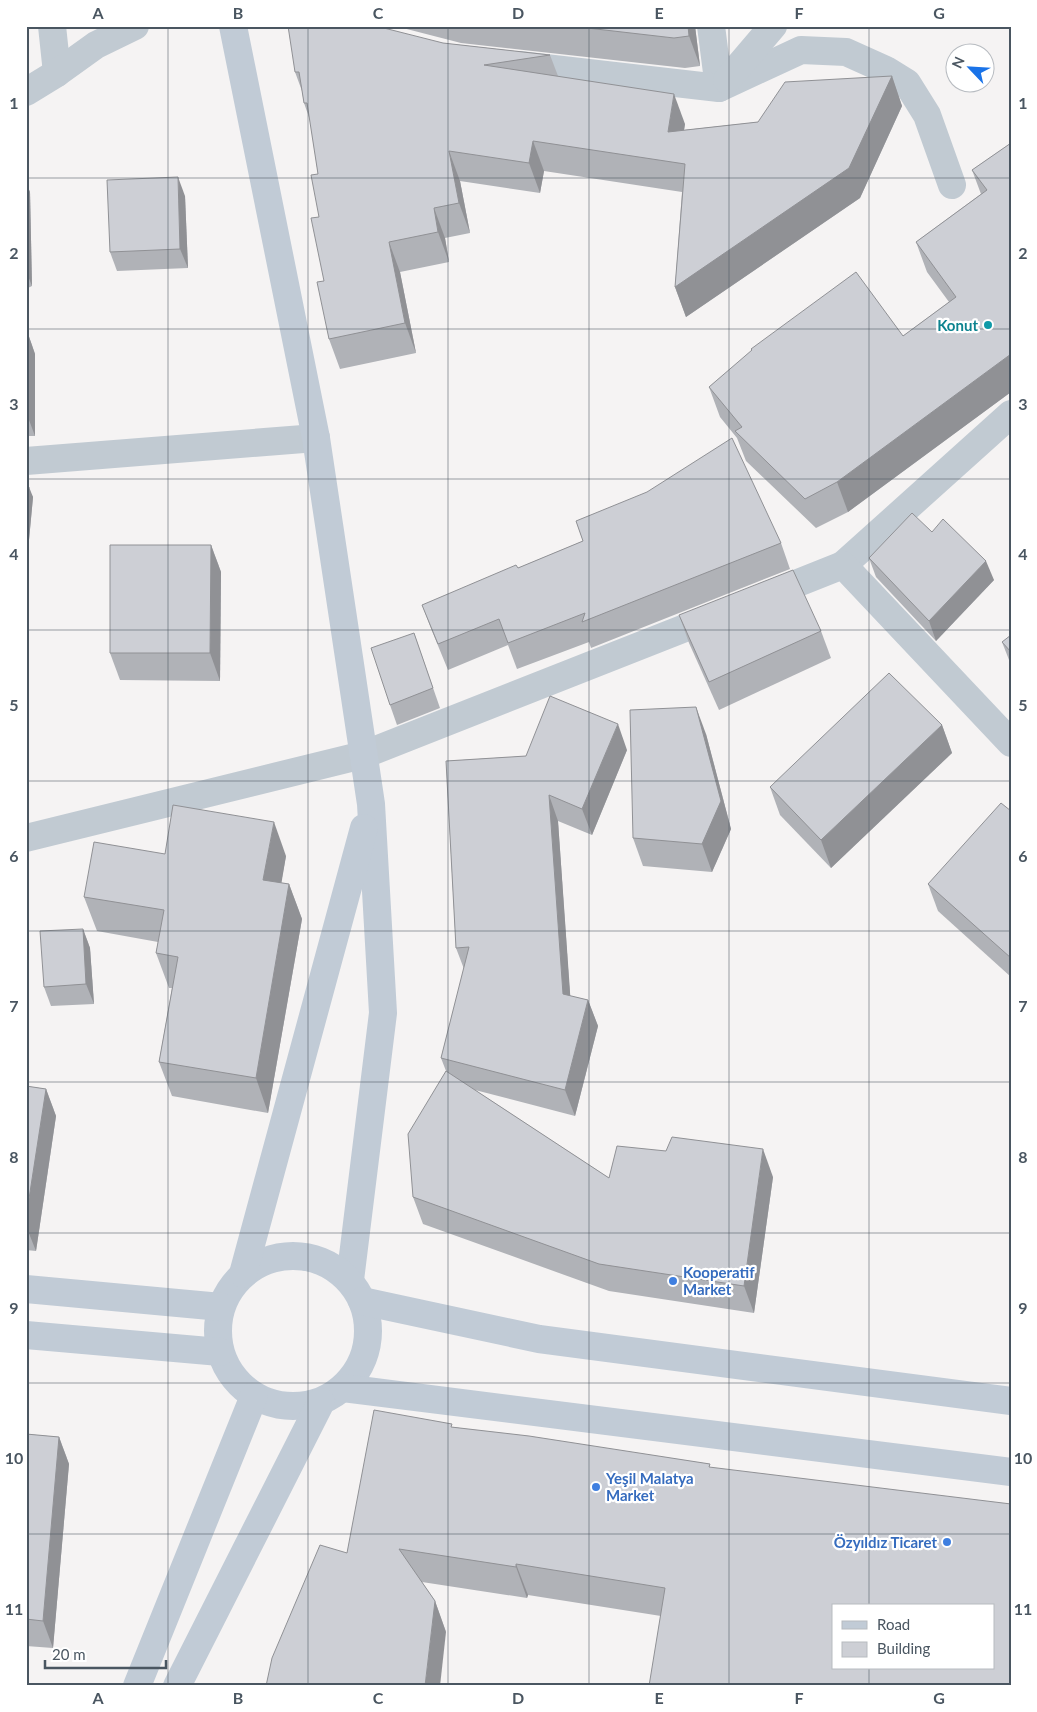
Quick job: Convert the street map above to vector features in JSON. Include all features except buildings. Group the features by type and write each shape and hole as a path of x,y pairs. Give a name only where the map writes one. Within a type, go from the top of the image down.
{"street":[{"path":"52,26 58,73"},
{"path":"26,92 58,73 96,46 135,26"},
{"path":"233,26 316,438 370,804 383,1012 356,1291"},
{"path":"710,26 719,88"},
{"path":"719,88 774,26"},
{"path":"497,62 719,88 801,50 846,52 886,70 907,83 927,114 952,186"},
{"path":"26,838 363,755 843,565 1011,414"},
{"path":"26,461 316,438"},
{"path":"843,565 1011,743"},
{"path":"242,1274 370,804"},
{"path":"177,1686 332,1395 358,1370 367,1348 368,1324 356,1291 331,1265 309,1257 286,1255 262,1261 242,1274 230,1289 221,1307 220,1352 230,1375 248,1393 271,1404 296,1408 332,1395 1011,1472"},
{"path":"26,1290 221,1307"},
{"path":"356,1291 539,1339 1011,1401"},
{"path":"26,1335 220,1352"},
{"path":"137,1686 254,1396"}],"place":[{"name":"Konut","path":"988,325"},
{"name":"Kooperatif Market","path":"673,1281"},
{"name":"Yeşil Malatya Market","path":"596,1487"},
{"name":"Özyıldız Ticaret","path":"947,1542"}]}
